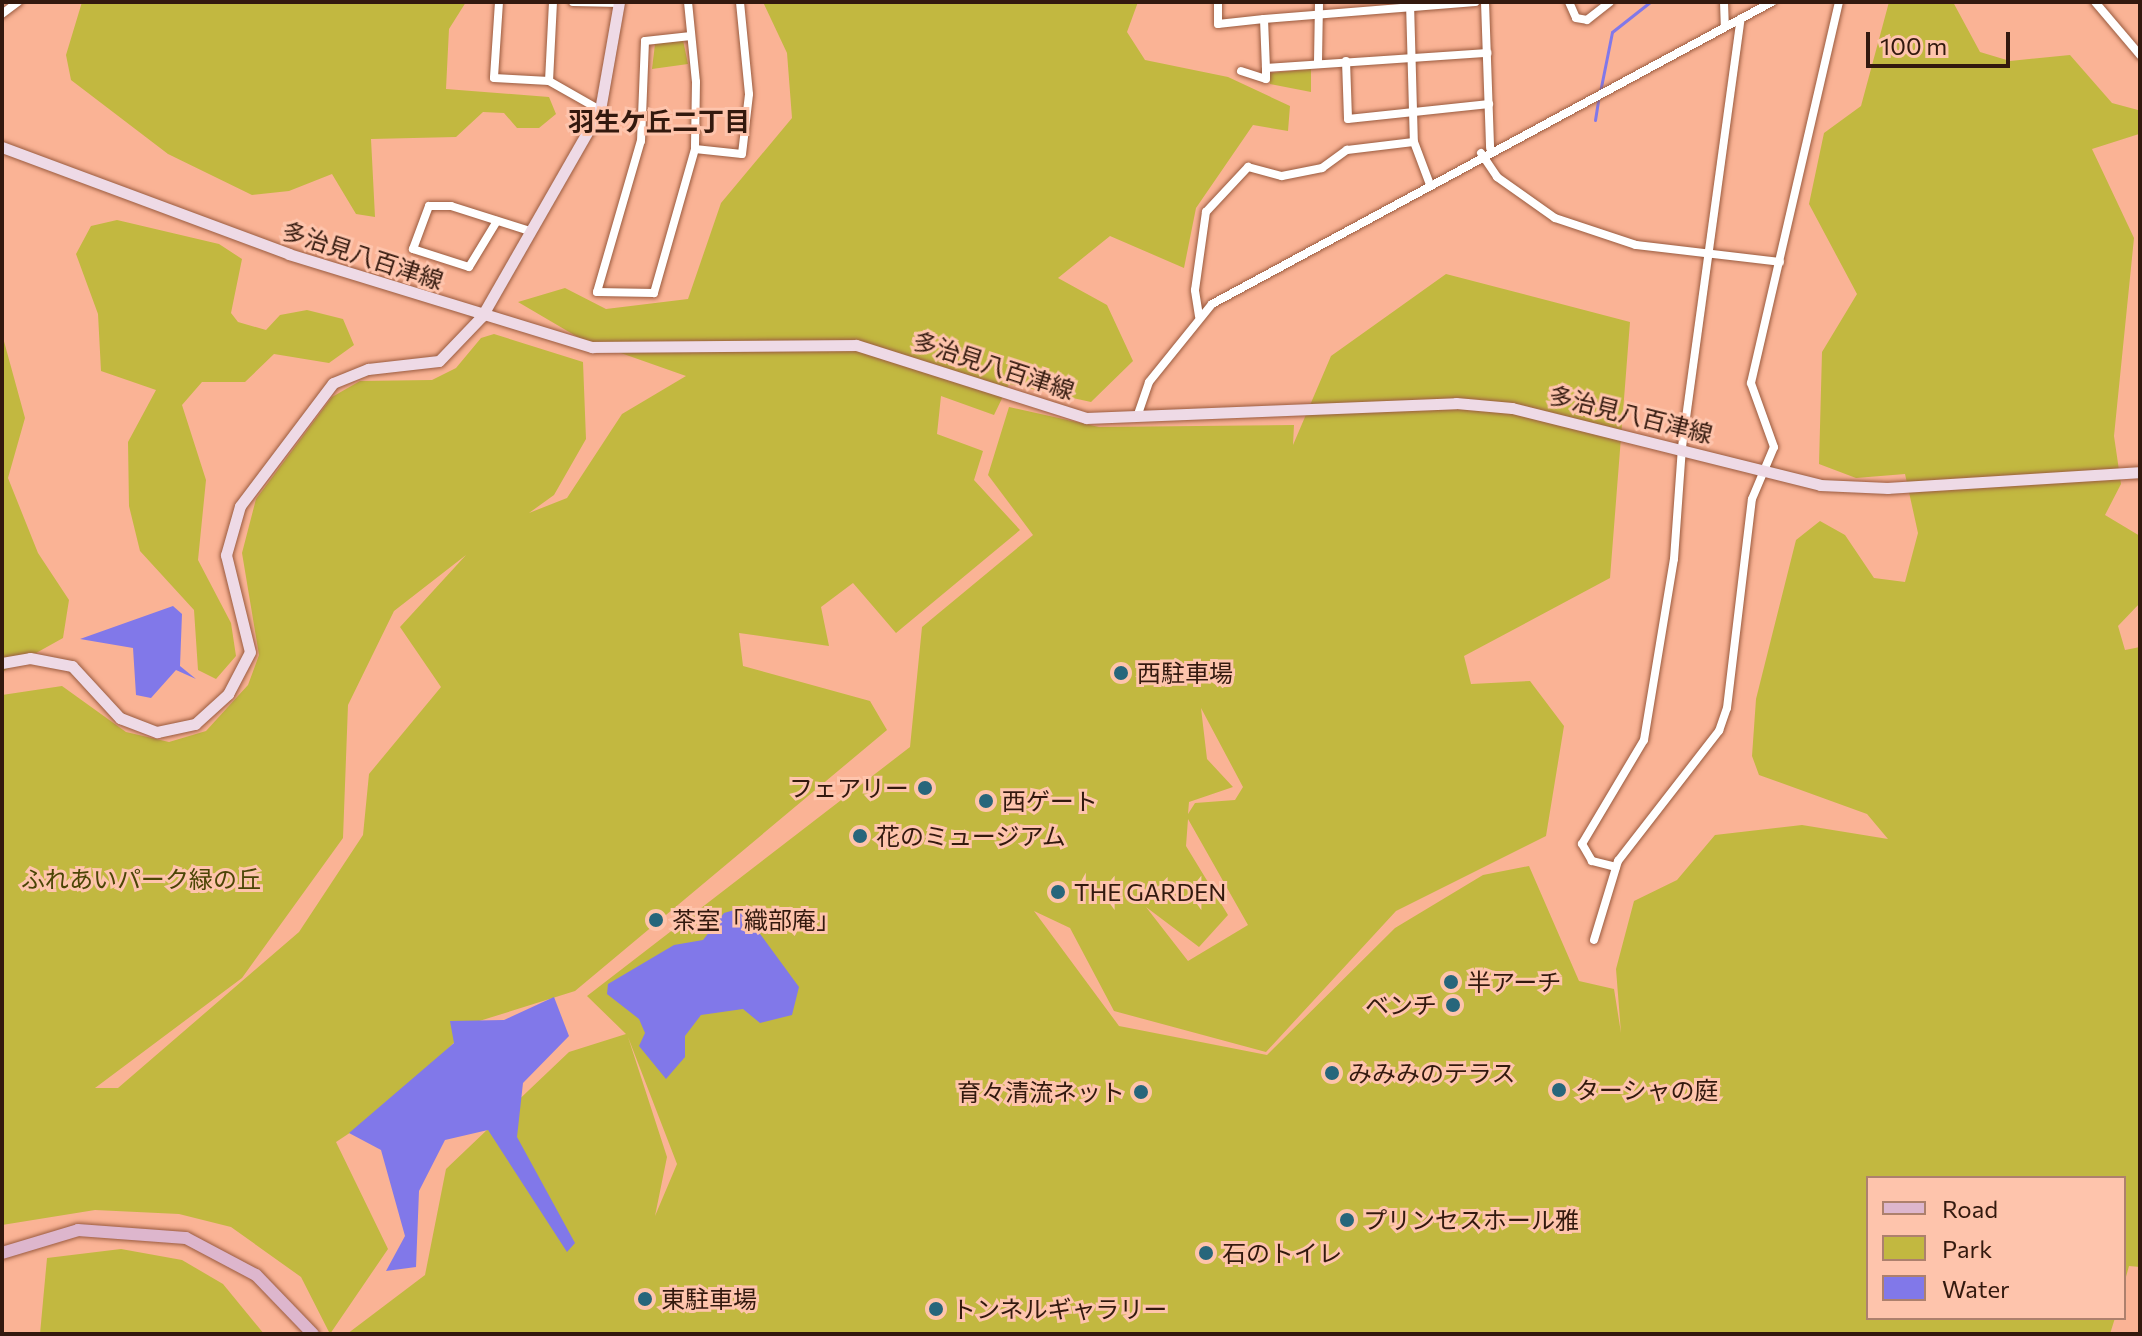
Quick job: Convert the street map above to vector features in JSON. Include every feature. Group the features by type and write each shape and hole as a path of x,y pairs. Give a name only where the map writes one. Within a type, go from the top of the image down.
{"main road":[{"path":"2,663 30,658 72,666 136,727 169,731 195,724 228,694 250,652 226,555 228,531 315,400 354,373 439,361 482,316 600,110 619,3"},
{"name":"多治見八百津線","path":"2,147 200,223 482,316 611,348 856,345 1086,418 1456,403 1682,447 1820,485 1888,488 2140,472"},
{"path":"2,1253 78,1230 186,1238 256,1275 313,1334"}],"street":[{"path":"2,14 18,2"},
{"path":"499,2 494,78 549,81 600,110"},
{"path":"549,81 553,2"},
{"path":"573,2 619,3"},
{"path":"688,2 691,36 695,149 654,293 597,292 641,141 645,41 691,36"},
{"path":"695,149 742,154 749,94 740,2"},
{"path":"1218,2 1218,24 1410,5 1475,2"},
{"path":"1318,61 1319,2"},
{"path":"1485,2 1490,148"},
{"path":"1569,2 1576,18 1587,20 1610,2"},
{"path":"1724,2 1725,25"},
{"path":"1137,417 1149,382 1199,316 1490,148 1772,2"},
{"path":"1594,940 1616,867 1665,791 1719,731 1727,708 1752,499 1765,471 1773,435 1751,383 1839,2"},
{"path":"2095,2 2140,55"},
{"path":"1410,5 1414,142 1429,182"},
{"path":"1241,71 1266,79 1264,19"},
{"path":"1616,867 1592,861 1582,844 1644,740 1674,559 1682,447 1741,19"},
{"path":"1266,68 1318,61 1487,53"},
{"path":"1346,61 1348,119 1489,104"},
{"path":"1199,316 1195,290 1206,212 1248,167 1282,176 1322,168 1347,150 1414,142"},
{"path":"1481,153 1497,177 1555,218 1636,245 1780,262"},
{"path":"497,221 469,267 413,249 429,206 497,221 530,231"}],"green space":[{"path":"82,2 466,2 449,29 446,89 549,97 556,114 539,128 517,128 504,113 483,112 456,137 371,139 375,217 356,214 332,174 289,191 252,195 168,154 71,80 66,55"},
{"name":"ふれあいパーク緑の丘","path":"763,2 1138,2 1127,32 1145,60 1228,77 1290,106 1288,131 1253,125 1196,208 1184,268 1110,236 1058,278 1107,305 1133,361 1091,402 1009,384 994,415 941,396 937,434 983,451 974,480 1020,530 896,633 853,583 821,607 829,646 739,633 743,666 870,701 887,730 575,991 473,1023 395,1103 336,1142 388,1249 330,1334 301,1277 231,1227 179,1214 95,1210 2,1225 2,695 62,686 126,732 169,742 206,731 248,685 259,655 242,553 256,499 332,397 360,381 432,380 456,368 481,338 494,334 583,362 586,439 554,495 529,513 567,498 622,414 686,376 581,339 518,302 565,288 606,309 688,299 721,203 792,118 787,53","holes":["466,555 400,627 441,687 369,774 363,835 299,932 118,1088 95,1088 242,978 343,838 348,705 394,611"]},
{"path":"1889,2 1953,2 1980,52 2010,61 2070,55 2112,103 2138,110 2139,134 2092,149 2134,238 2114,436 2121,484 2105,515 2140,536 2140,603 2118,626 2125,650 2140,647 2140,1267 2129,1266 2126,1277 2126,1176 1866,1176 1866,1320 2114,1320 2110,1334 347,1334 425,1275 446,1169 569,1052 626,1034 587,996 910,747 922,627 1033,535 988,475 1009,407 1099,427 1294,425 1293,445 1331,356 1446,274 1630,322 1610,578 1464,656 1471,684 1530,681 1564,726 1546,836 1396,911 1266,1052 1114,1011 1070,928 1034,911 1119,1026 1267,1055 1395,928 1483,875 1529,866 1579,981 1614,989 1621,1033 1616,969 1634,901 1677,880 1715,835 1802,825 1888,839 1867,814 1759,775 1752,756 1756,699 1796,540 1820,521 1845,535 1874,578 1905,582 1918,533 1905,474 1856,478 1819,464 1822,352 1857,294 1809,204 1824,133 1861,106","holes":["1201,708 1243,787 1235,800 1195,803 1188,814 1189,802 1233,787 1207,759","1188,819 1248,925 1188,961 1146,907 1199,947 1228,915 1186,846","628,1037 677,1164 655,1216 667,1157"]},
{"path":"683,40 688,64 652,69 655,44"},
{"path":"1311,69 1311,92 1270,84 1269,73"},
{"path":"117,220 219,244 242,259 231,313 238,322 266,330 280,315 307,310 343,319 354,345 329,363 274,354 245,382 202,382 182,405 206,480 198,560 231,623 236,656 216,679 198,670 194,610 140,551 129,506 128,442 156,390 101,371 98,314 76,254 91,226"},
{"path":"2,334 25,418 8,478 38,553 69,600 63,638 2,672"},
{"path":"121,1249 182,1260 223,1284 264,1334 40,1334 47,1258"}],"water":[{"path":"173,606 182,614 180,666 196,679 176,670 151,698 136,695 133,648 80,639"},
{"path":"741,908 799,987 792,1015 760,1023 743,1009 701,1015 685,1036 685,1057 666,1079 639,1046 645,1033 639,1019 607,994 608,984 674,945 703,940 724,913"},
{"path":"554,997 569,1036 523,1083 517,1137 575,1243 567,1252 488,1130 445,1140 419,1191 416,1267 386,1271 405,1236 381,1150 349,1133 454,1043 450,1021 504,1020"}],"waterway":[{"path":"1600,92 1612,32 1650,2"},
{"path":"1595,120 1598,100"}],"place":[{"name":"西駐車場","path":"1121,673"},
{"name":"フェアリー","path":"925,788"},
{"name":"西ゲート","path":"986,801"},
{"name":"花のミュージアム","path":"860,836"},
{"name":"THE GARDEN","path":"1058,892"},
{"name":"茶室「織部庵」","path":"656,920"},
{"name":"半アーチ","path":"1451,982"},
{"name":"ベンチ","path":"1453,1005"},
{"name":"みみみのテラス","path":"1332,1073"},
{"name":"ターシャの庭","path":"1559,1090"},
{"name":"育々清流ネット","path":"1141,1092"},
{"name":"プリンセスホール雅","path":"1347,1220"},
{"name":"石のトイレ","path":"1206,1253"},
{"name":"東駐車場","path":"645,1299"},
{"name":"トンネルギャラリー","path":"936,1309"}],"district":[{"name":"羽生ケ丘二丁目","path":"659,121"}]}
